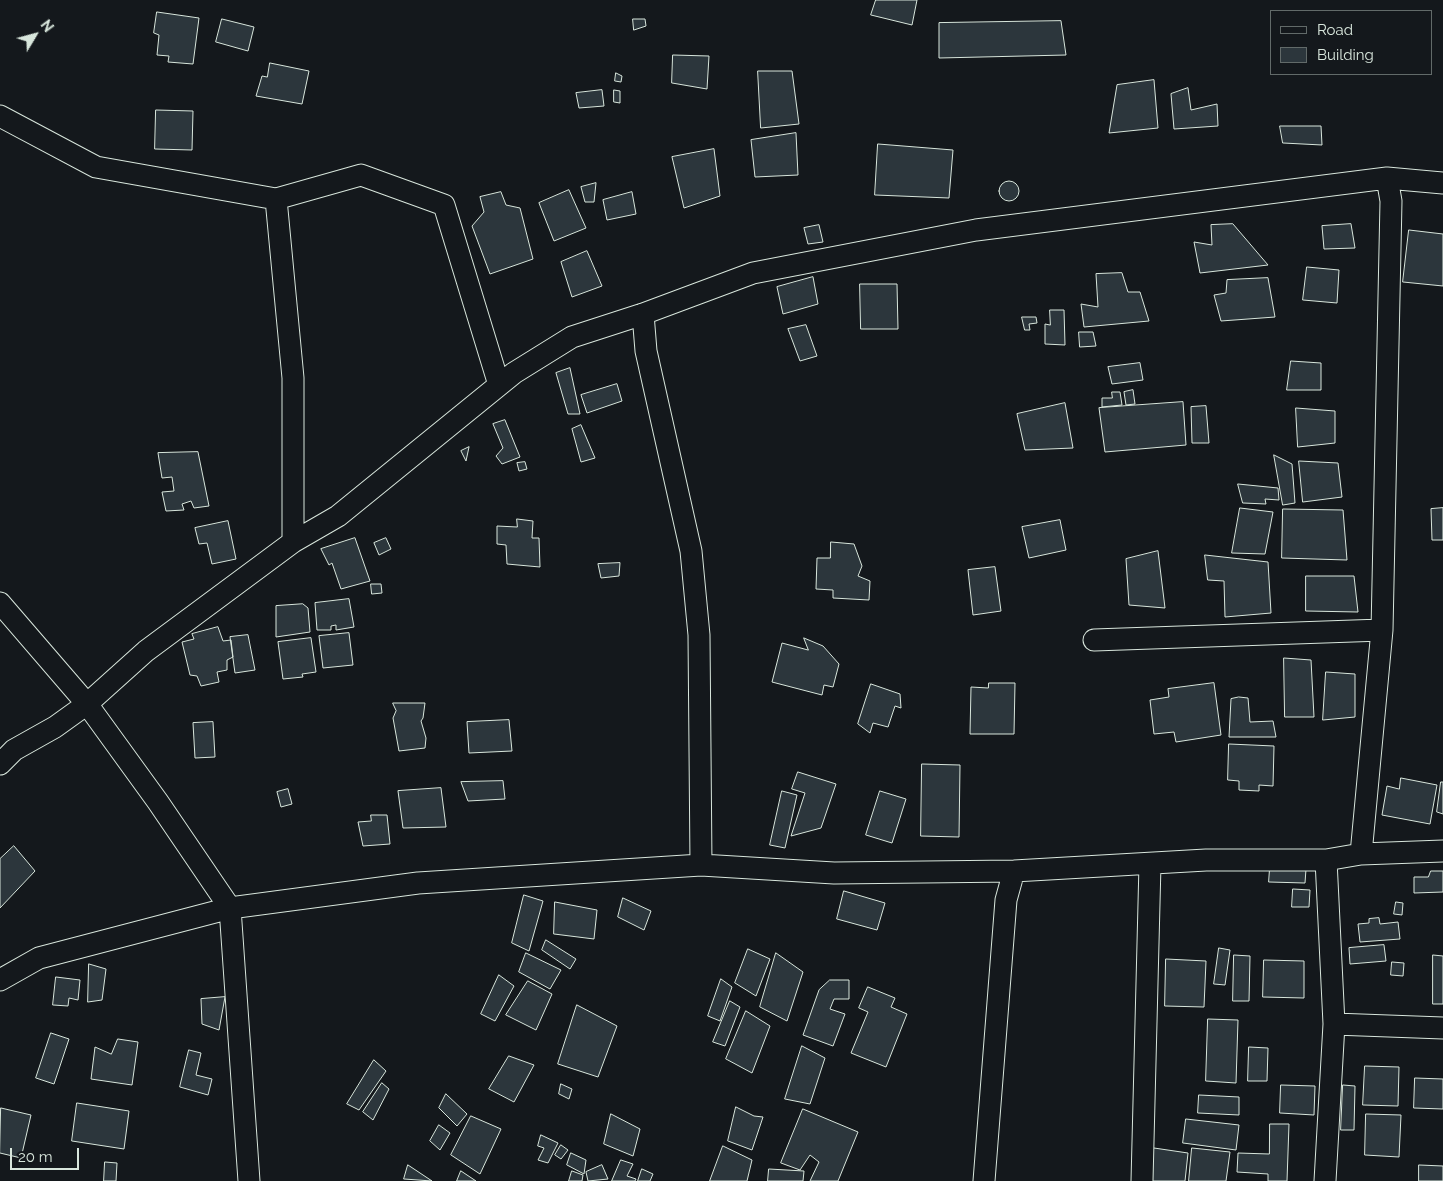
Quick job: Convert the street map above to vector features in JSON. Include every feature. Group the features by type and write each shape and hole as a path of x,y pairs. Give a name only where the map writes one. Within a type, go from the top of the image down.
{"street":[{"path":"0,116 96,167 276,199 361,175 444,205 499,386"},
{"path":"5,752 55,727 87,704 146,651 293,542 338,516 514,373 572,337 643,314 753,273 967,232 1387,178 1443,183"},
{"path":"1361,854 1382,630 1391,201 1387,178"},
{"path":"276,199 293,378 293,542"},
{"path":"643,314 646,351 692,550 699,635 701,865"},
{"path":"0,603 87,704 158,802 230,908 249,1181"},
{"path":"1094,640 1382,630"},
{"path":"0,980 39,958 230,908 418,883 701,865 834,873 1014,871 1206,860 1326,860 1361,854 1443,851"},
{"path":"1325,1181 1334,1024 1326,860"},
{"path":"1142,1181 1150,864"},
{"path":"984,1181 1006,900 1014,871"},
{"path":"1334,1024 1443,1028"}],"building":[{"path":"876,0 917,0 912,25 871,15"},
{"path":"157,12 199,18 193,64 168,62 169,56 157,55 159,35 154,33"},
{"path":"222,19 254,27 248,51 216,42"},
{"path":"633,19 645,19 646,26 634,30"},
{"path":"1061,21 1066,55 939,58 939,23"},
{"path":"673,55 709,56 707,89 672,83"},
{"path":"270,63 309,71 302,104 256,96 262,76 267,77"},
{"path":"758,71 792,71 799,124 761,128"},
{"path":"616,73 622,76 621,82 615,81"},
{"path":"1154,80 1158,128 1109,133 1117,85"},
{"path":"1188,88 1191,110 1217,104 1218,126 1174,129 1171,94"},
{"path":"602,90 604,106 579,108 576,93"},
{"path":"614,90 620,91 620,103 614,102"},
{"path":"156,110 193,111 192,150 155,149"},
{"path":"1280,126 1321,126 1322,145 1283,143"},
{"path":"796,133 798,175 755,177 751,140"},
{"path":"878,144 953,150 949,198 875,195"},
{"path":"714,149 720,196 684,208 672,157"},
{"path":"1009,181 1016,184 1019,191 1016,198 1009,201 1002,198 999,191 1002,184"},
{"path":"596,183 594,202 585,202 581,187"},
{"path":"569,190 586,228 554,241 539,203"},
{"path":"501,192 506,205 520,208 533,259 490,274 472,226 484,212 480,197"},
{"path":"632,192 636,214 607,220 603,200"},
{"path":"1233,224 1268,265 1200,273 1194,242 1212,245 1211,225"},
{"path":"1351,224 1355,248 1324,249 1322,226"},
{"path":"819,225 823,242 808,244 804,228"},
{"path":"1409,230 1443,234 1443,286 1403,282"},
{"path":"587,251 602,286 572,297 561,262"},
{"path":"1307,267 1339,270 1337,303 1303,300"},
{"path":"1122,273 1128,292 1140,292 1149,321 1084,327 1081,304 1098,307 1096,274"},
{"path":"813,277 818,304 783,314 777,287"},
{"path":"1268,278 1275,317 1221,321 1214,295 1226,293 1227,280"},
{"path":"860,284 897,284 898,329 861,329"},
{"path":"1050,310 1064,310 1065,345 1045,344 1045,324 1050,325"},
{"path":"1022,317 1036,317 1037,323 1029,324 1030,330 1025,330"},
{"path":"806,325 817,356 800,361 788,329"},
{"path":"1079,332 1093,332 1096,346 1080,347"},
{"path":"1291,361 1321,363 1321,390 1287,390"},
{"path":"1140,363 1143,380 1112,384 1108,367"},
{"path":"570,368 580,414 568,414 556,373"},
{"path":"617,384 622,401 587,413 581,395"},
{"path":"1133,390 1135,404 1126,405 1124,392"},
{"path":"1112,392 1120,392 1122,405 1102,407 1102,398 1112,398"},
{"path":"1183,402 1186,445 1105,452 1099,408"},
{"path":"1065,403 1073,448 1025,450 1017,414"},
{"path":"1206,406 1209,443 1192,443 1191,407"},
{"path":"1296,408 1335,411 1335,443 1298,447"},
{"path":"505,420 520,457 502,464 496,456 503,448 493,424"},
{"path":"581,425 595,458 581,462 572,429"},
{"path":"469,447 466,461 461,451"},
{"path":"198,452 209,506 194,508 191,501 182,504 184,510 166,511 162,492 174,491 172,477 162,478 158,453"},
{"path":"1274,455 1292,464 1295,503 1283,505"},
{"path":"1299,461 1338,463 1342,497 1303,502"},
{"path":"525,462 527,469 519,471 517,463"},
{"path":"1238,484 1278,488 1279,500 1265,499 1266,504 1243,503"},
{"path":"1240,508 1273,512 1265,554 1232,553"},
{"path":"1443,508 1443,540 1432,540 1431,509"},
{"path":"1283,509 1343,510 1347,560 1282,558"},
{"path":"517,519 533,521 532,538 539,538 540,567 507,564 506,545 497,544 497,526 517,527"},
{"path":"1060,520 1066,550 1029,558 1022,527"},
{"path":"228,521 236,559 212,564 207,543 199,544 195,528"},
{"path":"355,538 370,581 341,589 332,563 329,565 321,549"},
{"path":"386,538 391,549 379,555 374,543"},
{"path":"831,542 854,544 862,566 858,576 870,581 869,600 833,598 833,590 816,589 817,558 830,558"},
{"path":"1158,551 1165,608 1129,605 1126,559"},
{"path":"1205,555 1268,562 1271,613 1225,617 1224,581 1208,580"},
{"path":"620,563 619,576 601,578 598,564"},
{"path":"995,567 1001,611 973,615 968,570"},
{"path":"1306,576 1354,576 1358,612 1306,611"},
{"path":"371,584 381,584 382,593 372,594"},
{"path":"349,599 354,627 336,630 336,625 331,626 331,630 317,630 315,603"},
{"path":"303,604 308,608 310,632 276,637 276,606"},
{"path":"218,627 223,641 231,640 233,657 227,660 227,670 217,672 219,682 201,686 197,676 190,675 182,642 194,639 192,634"},
{"path":"349,633 353,665 323,668 319,636"},
{"path":"248,635 255,670 235,673 230,637"},
{"path":"311,638 316,672 302,674 303,677 283,679 278,642"},
{"path":"804,638 823,646 839,664 833,687 824,685 822,695 772,682 782,643 808,650"},
{"path":"1284,658 1311,660 1314,717 1285,717"},
{"path":"1326,672 1355,674 1355,717 1323,720"},
{"path":"989,683 1015,683 1014,734 970,734 971,687 988,688"},
{"path":"1214,683 1221,735 1176,742 1174,732 1154,734 1150,700 1169,697 1168,689"},
{"path":"871,684 900,694 901,708 895,706 888,727 873,723 870,733 858,724"},
{"path":"1239,697 1248,698 1250,722 1273,721 1276,737 1229,737 1231,699"},
{"path":"393,703 425,703 421,721 426,738 425,748 399,751 393,718 396,711"},
{"path":"509,720 512,751 469,753 467,722"},
{"path":"213,722 215,757 195,758 193,723"},
{"path":"1229,744 1274,746 1273,786 1259,785 1259,791 1239,790 1239,781 1228,780"},
{"path":"922,764 960,765 959,837 921,836"},
{"path":"798,772 836,784 821,828 791,836 805,793 792,789"},
{"path":"1401,778 1437,785 1430,824 1382,815 1387,786 1399,789"},
{"path":"503,781 505,799 468,801 461,782"},
{"path":"1441,782 1443,782 1443,814 1437,812"},
{"path":"441,788 446,827 403,828 398,791"},
{"path":"288,789 292,804 281,807 277,792"},
{"path":"782,791 797,795 785,848 770,845"},
{"path":"880,791 906,799 892,843 866,835"},
{"path":"371,815 387,815 390,844 363,846 358,822 371,821"},
{"path":"14,846 35,871 0,908 0,859"},
{"path":"1270,868 1306,869 1305,883 1269,882"},
{"path":"1431,871 1443,871 1443,892 1414,893 1414,877 1428,877"},
{"path":"1293,889 1310,890 1309,907 1292,907"},
{"path":"844,891 885,903 877,930 837,919"},
{"path":"524,895 543,901 529,951 512,943"},
{"path":"623,898 651,911 644,930 618,917"},
{"path":"555,902 597,910 594,939 554,934"},
{"path":"1396,902 1403,903 1402,915 1394,914"},
{"path":"1379,918 1380,924 1398,922 1400,939 1360,942 1358,924 1369,923 1369,919"},
{"path":"546,940 576,959 570,969 542,950"},
{"path":"1384,945 1386,961 1350,964 1349,948"},
{"path":"1219,948 1230,950 1225,985 1214,984"},
{"path":"748,949 770,959 756,996 735,983"},
{"path":"526,953 561,970 550,989 519,972"},
{"path":"776,953 803,972 787,1021 760,1007"},
{"path":"1234,955 1250,956 1249,1001 1233,1001"},
{"path":"1433,955 1443,956 1443,1004 1433,1004"},
{"path":"1166,959 1206,961 1204,1007 1165,1006"},
{"path":"1264,960 1304,961 1304,998 1263,997"},
{"path":"1392,962 1404,963 1403,976 1391,975"},
{"path":"89,964 106,969 102,1000 88,1002"},
{"path":"499,975 514,986 495,1021 481,1014"},
{"path":"56,977 80,980 78,1000 69,998 68,1006 53,1005"},
{"path":"721,979 732,987 720,1021 708,1016"},
{"path":"830,980 849,980 849,999 834,999 830,1009 845,1014 833,1046 803,1035 819,990"},
{"path":"528,981 552,994 536,1030 506,1015"},
{"path":"868,987 895,998 891,1007 907,1014 886,1067 851,1053 868,1012 859,1008"},
{"path":"225,997 219,1030 202,1024 201,999"},
{"path":"730,1001 740,1007 725,1046 713,1042"},
{"path":"577,1005 617,1026 598,1077 558,1064"},
{"path":"746,1011 770,1026 752,1073 726,1059"},
{"path":"1208,1019 1238,1020 1236,1083 1206,1081"},
{"path":"51,1033 69,1039 54,1084 36,1078"},
{"path":"118,1039 138,1042 132,1085 91,1079 95,1047 111,1054"},
{"path":"802,1046 825,1058 810,1104 785,1099"},
{"path":"1249,1047 1268,1048 1267,1081 1248,1081"},
{"path":"189,1050 201,1053 196,1075 212,1079 208,1095 180,1087"},
{"path":"509,1056 534,1065 514,1102 489,1089"},
{"path":"374,1060 386,1071 359,1110 347,1104"},
{"path":"1365,1066 1399,1067 1398,1106 1363,1105"},
{"path":"1415,1078 1443,1079 1443,1109 1414,1108"},
{"path":"382,1083 389,1089 373,1120 363,1112"},
{"path":"561,1084 572,1089 569,1099 559,1094"},
{"path":"1281,1085 1315,1086 1314,1115 1280,1113"},
{"path":"1343,1085 1355,1086 1354,1130 1341,1130"},
{"path":"446,1094 467,1114 457,1126 439,1108"},
{"path":"1199,1095 1239,1097 1239,1115 1198,1113"},
{"path":"77,1103 129,1111 124,1149 72,1141"},
{"path":"736,1107 754,1116 763,1117 752,1150 728,1141"},
{"path":"1,1108 31,1115 21,1158 0,1153"},
{"path":"803,1109 858,1132 838,1181 810,1181 819,1162 810,1155 800,1170 781,1163"},
{"path":"611,1114 640,1129 633,1156 604,1144"},
{"path":"1366,1114 1401,1115 1399,1157 1365,1155"},
{"path":"471,1116 501,1129 480,1174 451,1155"},
{"path":"1186,1119 1239,1125 1236,1150 1183,1143"},
{"path":"1270,1124 1289,1124 1287,1181 1268,1181 1268,1174 1237,1172 1238,1153 1269,1154"},
{"path":"439,1125 450,1133 440,1150 430,1141"},
{"path":"541,1135 558,1143 548,1163 538,1160 544,1148 538,1146"},
{"path":"561,1145 568,1150 561,1159 555,1155"},
{"path":"723,1146 752,1160 747,1181 710,1181"},
{"path":"1154,1148 1188,1153 1185,1181 1150,1181"},
{"path":"1192,1148 1230,1152 1226,1181 1189,1181"},
{"path":"571,1153 586,1160 584,1174 567,1165"},
{"path":"621,1160 633,1164 627,1176 636,1179 635,1181 612,1181"},
{"path":"105,1162 117,1163 116,1181 104,1181"},
{"path":"408,1165 432,1181 404,1179"},
{"path":"602,1165 608,1179 588,1181 586,1172"},
{"path":"1419,1165 1443,1166 1443,1181 1419,1181"},
{"path":"642,1169 653,1174 650,1181 638,1181"},
{"path":"769,1169 804,1171 803,1181 768,1181"},
{"path":"461,1171 476,1181 457,1181"},
{"path":"572,1171 583,1175 582,1181 569,1181"}]}
